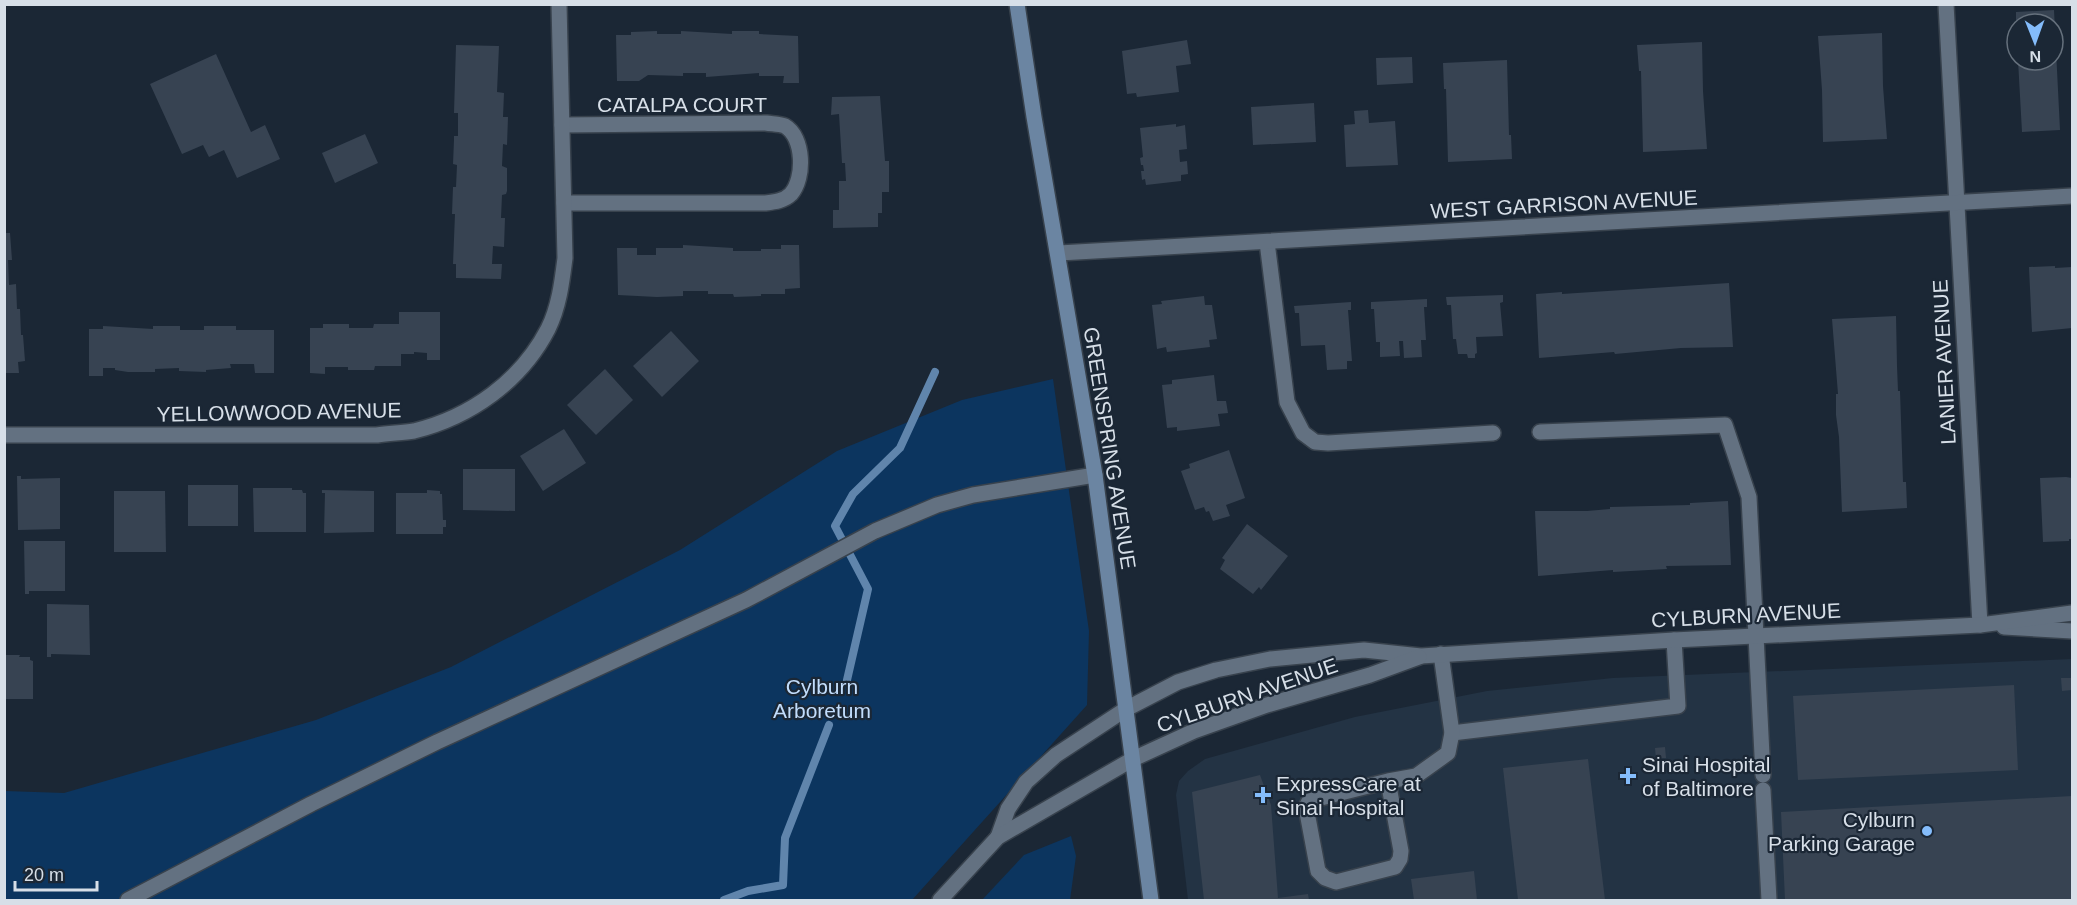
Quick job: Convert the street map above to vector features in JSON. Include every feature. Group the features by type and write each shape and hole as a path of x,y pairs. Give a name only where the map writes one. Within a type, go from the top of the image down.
{"main road":[{"name":"GREENSPRING AVENUE","path":"1017,4 1095,475 1151,900"}],"street":[{"name":"YELLOWWOOD AVENUE","path":"4,435 377,435 412,431 448,420 480,403 507,383 530,356 548,328 560,295 565,258 559,4"},
{"name":"LANIER AVENUE","path":"1946,4 1980,625"},
{"name":"CATALPA COURT","path":"562,125 766,123 784,126 794,135 799,148 799,179 790,195 780,201 765,203 564,203"},
{"name":"WEST GARRISON AVENUE","path":"1059,254 2073,196"},
{"path":"1266,242 1287,402 1304,433 1316,442 1328,443 1493,433"},
{"path":"1540,432 1725,425 1749,497 1769,900"},
{"path":"128,900 311,804 427,747 746,600 875,531 937,506 973,495 1095,475"},
{"name":"CYLBURN AVENUE","path":"998,837 1008,809 1026,782 1056,756 1126,709 1178,682 1216,670 1270,659 1364,650 1421,656 1674,640 1980,625 2073,613"},
{"path":"1980,625 2073,631"},
{"path":"1452,733 1678,706 1674,640"},
{"path":"1388,781 1401,851 1400,859 1395,867 1336,882 1325,878 1318,871 1306,807 1309,801 1388,781 1416,776 1448,753 1452,733 1441,654"},
{"name":"CYLBURN AVENUE","path":"940,900 998,837 1133,759 1194,731 1370,675 1421,656"}],"shaded area":[{"name":"Sinai Hospital of Baltimore","path":"2072,659 2072,900 1188,900 1176,795 1179,781 1188,771 1205,759 1355,717 1487,691 1613,678"}],"green space":[{"name":"Cylburn Arboretum","path":"1053,379 1089,631 1087,705 912,900 5,900 5,791 64,793 316,720 451,667 680,550 837,451 962,400"},
{"path":"1071,836 1076,856 1070,900 982,900 1024,855"}],"building":[{"path":"2054,10 2054,12 2016,12"},
{"path":"657,31 657,34 681,34 681,31 732,34 732,31 759,31 759,34 798,36 799,83 783,83 784,76 759,76 759,73 706,77 706,73 683,73 683,76 648,75 639,81 617,81 616,35"},
{"path":"1882,33 1887,139 1823,142 1818,36"},
{"path":"1187,40 1191,64 1176,66 1179,92 1137,97 1136,93 1127,94 1122,51"},
{"path":"1702,42 1707,149 1643,152 1641,71 1639,71 1637,45"},
{"path":"456,45 499,46 497,92 504,93 503,117 508,117 507,145 503,144 502,166 507,168 507,191 502,195 501,218 505,218 504,247 493,246 492,264 502,264 501,279 456,278 456,264 453,264 455,214 452,214 453,187 456,187 457,165 453,164 454,136 458,136 458,113 454,113"},
{"path":"216,54 251,132 265,125 280,159 237,178 224,150 209,157 203,145 182,154 150,84"},
{"path":"1412,57 1413,83 1377,85 1376,58"},
{"path":"1507,60 1512,159 1448,162 1443,63"},
{"path":"2019,72 2057,72 2060,130 2022,132"},
{"path":"880,96 885,161 889,161 889,192 882,192 882,213 878,213 878,227 833,228 833,210 839,210 839,181 846,181 845,163 842,163 839,114 831,115 832,97"},
{"path":"1314,103 1316,142 1253,145 1251,107"},
{"path":"1368,110 1369,123 1395,121 1398,165 1346,167 1344,125 1355,124 1354,111"},
{"path":"1176,124 1176,127 1185,125 1187,149 1179,150 1180,162 1187,161 1188,174 1181,175 1181,181 1146,185 1145,179 1142,180 1141,171 1144,171 1140,158 1143,157 1140,128"},
{"path":"365,134 378,163 335,183 322,153"},
{"path":"4,233 10,233 12,260 8,260 9,285 16,284 17,309 20,309 21,335 23,335 25,361 18,362 19,373 4,373"},
{"path":"683,245 733,248 733,251 761,251 761,249 781,249 781,245 799,245 800,288 785,289 785,294 761,294 761,296 734,297 733,294 708,294 708,291 683,291 683,296 618,295 617,248 637,248 637,255 656,255 656,248 683,248"},
{"path":"2055,266 2055,268 2072,267 2072,328 2032,332 2029,267"},
{"path":"1729,283 1733,347 1681,348 1539,358 1536,294"},
{"path":"1503,295 1503,302 1500,303 1503,336 1476,337 1475,358 1468,358 1467,354 1458,354 1456,339 1453,339 1451,305 1447,305 1446,297"},
{"path":"1204,296 1205,305 1212,305 1217,339 1209,340 1210,347 1167,352 1166,347 1157,349 1152,305 1162,304 1161,301"},
{"path":"1427,299 1427,307 1424,307 1426,340 1421,340 1422,357 1404,358 1403,341 1399,341 1400,356 1380,357 1380,342 1376,342 1374,309 1371,309 1371,302"},
{"path":"1351,302 1351,310 1348,310 1352,361 1347,361 1347,369 1327,370 1325,345 1301,346 1299,313 1295,313 1294,306"},
{"path":"399,312 440,312 440,360 427,360 427,353 414,352 414,354 401,354 401,366 375,366 374,370 325,367 325,374 310,373 310,328 323,328 323,324 349,324 349,328 373,328 374,324 399,324"},
{"path":"1896,316 1903,482 1906,482 1907,508 1842,512 1836,415 1836,394 1838,394 1832,319"},
{"path":"103,326 153,329 153,326 180,326 180,330 204,330 204,326 236,326 236,330 274,330 274,373 255,373 254,364 230,364 231,368 206,370 206,372 179,371 179,368 155,369 155,372 128,372 115,370 115,368 103,368 103,376 89,376 89,329 103,329"},
{"path":"671,331 699,361 662,397 633,366"},
{"path":"605,369 633,400 596,435 567,405"},
{"path":"1214,375 1217,401 1226,401 1228,413 1218,414 1220,426 1177,431 1177,427 1167,428 1162,385 1172,384 1172,380"},
{"path":"564,429 586,463 543,491 520,456"},
{"path":"1229,450 1245,498 1226,505 1230,516 1213,521 1209,511 1206,512 1204,507 1195,510 1181,471 1190,468 1189,464"},
{"path":"463,469 515,469 515,511 463,510"},
{"path":"17,476 21,476 21,479 60,478 60,529 18,530"},
{"path":"2040,478 2072,478 2072,539 2043,542"},
{"path":"188,485 238,485 238,526 188,526"},
{"path":"253,488 292,488 292,490 302,490 306,493 306,532 254,532"},
{"path":"322,490 374,491 374,532 324,533 325,493 322,493"},
{"path":"427,490 440,491 442,494 443,520 446,520 443,534 396,534 396,493 427,493"},
{"path":"114,491 165,491 166,552 114,552"},
{"path":"1728,501 1731,565 1666,566 1667,569 1613,572 1613,570 1538,576 1535,511 1587,511 1610,509 1610,507 1690,505 1690,503"},
{"path":"1247,524 1288,556 1261,590 1259,587 1253,594 1220,569 1225,560 1222,558"},
{"path":"24,541 65,541 65,591 29,591 29,594 25,594"},
{"path":"47,604 89,605 90,655 51,654 51,657 47,657"},
{"path":"4,655 30,657 33,661 33,699 4,699"},
{"path":"2061,678 2072,678 2072,690 2062,691"},
{"path":"2014,685 2018,770 1798,780 1793,696"},
{"path":"1665,747 1666,758 1656,759 1655,748"},
{"path":"1588,759 1605,900 1518,900 1503,768"},
{"path":"1260,775 1271,805 1278,898 1308,894 1309,900 1204,900 1192,792"},
{"name":"Cylburn Parking Garage","path":"2072,796 2072,900 1785,900 1781,812"},
{"path":"1474,871 1477,900 1414,900 1411,879"}],"waterway":[{"path":"847,680 868,589 835,526 853,494 900,448 935,372"},
{"path":"724,900 748,891 783,885 785,838 829,725"}],"place":[{"name":"Sinai Hospital of Baltimore","path":"1628,776"},
{"name":"ExpressCare at Sinai Hospital","path":"1263,795"},
{"name":"Cylburn Parking Garage","path":"1927,831"}]}
